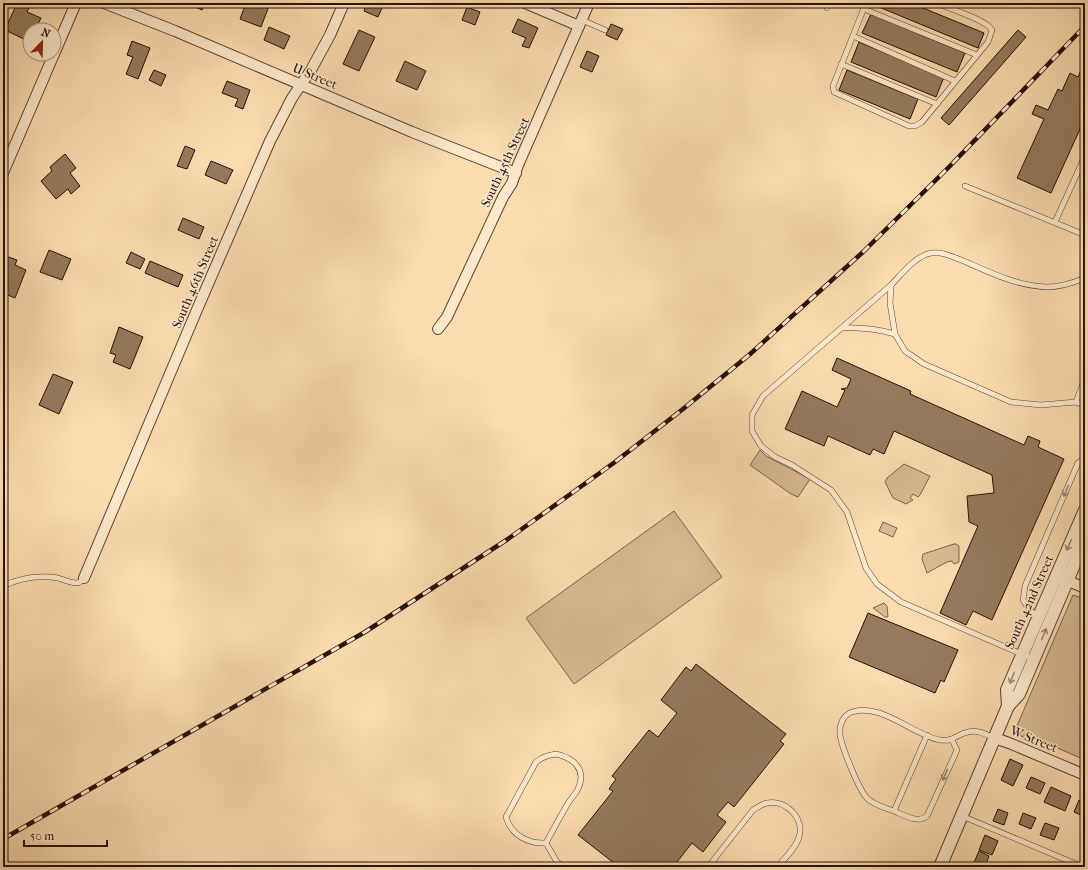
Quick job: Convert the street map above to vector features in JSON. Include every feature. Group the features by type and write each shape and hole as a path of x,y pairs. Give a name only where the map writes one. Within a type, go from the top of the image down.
{"street":[{"path":"62,35 76,3"},
{"name":"U Street","path":"104,3 412,132 516,173"},
{"name":"South 46th Street","path":"84,578 270,141 292,98 311,70 330,35 344,3"},
{"path":"524,3 580,23"},
{"name":"South 45th Street","path":"438,329 447,317 503,197 512,183 589,3"},
{"path":"3,173 51,62"},
{"name":"South 42nd Street","path":"940,867 1008,706 1019,694 1033,659 1085,510"},
{"name":"South 42nd Street","path":"1008,706 1007,690 1038,617 1085,539"},
{"path":"1062,578 1085,588"},
{"name":"W Street","path":"994,738 1085,774"}],"lane":[{"path":"866,3 833,86 834,92 909,126 915,126 922,122 988,42 992,30 990,26 936,3"},
{"path":"864,9 977,54"},
{"path":"580,23 605,30"},
{"path":"853,36 955,81"},
{"path":"841,64 937,104"},
{"path":"1055,222 1085,156"},
{"path":"965,186 1085,235"},
{"path":"1033,659 901,602 877,584 866,568 847,512 831,490 792,465 775,457 761,446 752,431 752,415 763,396 891,285 917,259 930,253 946,254 1027,285 1048,287 1066,285 1085,278"},
{"path":"891,285 890,303 895,334 905,351 924,364 1011,402 1041,405 1076,402 1085,406"},
{"path":"842,328 860,327 895,334"},
{"path":"1076,402 1085,378"},
{"path":"1038,617 1029,609 1024,600 1025,586 1078,463 1085,458"},
{"path":"3,586 13,581 42,577 56,578 75,583 80,582 84,578"},
{"path":"952,740 957,750 927,816 919,820 912,819 868,800 857,783 841,738 840,728 841,722 844,718 852,712 869,711 881,714 940,740 952,740 969,731 978,732 994,738"},
{"path":"894,811 927,735"},
{"path":"549,754 556,754 562,755 574,762 581,774 581,781 577,791 568,802 546,843 538,844 518,836 513,831 506,817 536,762 549,754"},
{"path":"708,867 753,810 768,803 785,806 791,810 796,817 800,832 799,839 795,846 777,867"},
{"path":"962,816 1083,867"},
{"path":"546,843 557,862 564,867"}],"shaded area":[{"path":"760,450 766,456 810,479 798,497 791,494 750,465"},
{"path":"904,464 930,476 920,495 918,497 913,494 910,498 913,500 906,504 893,498 885,482 887,478"},
{"path":"674,511 722,577 574,684 526,618"},
{"path":"883,522 897,528 893,537 879,531"},
{"path":"954,544 959,546 959,562 954,564 952,561 947,562 927,573 922,559 923,554"},
{"path":"1073,595 1085,599 1085,760 1037,739 1025,738 1021,736 1016,728"},
{"path":"884,603 887,606 888,617 885,617 873,608"}],"building":[{"path":"17,3 23,3 30,6 27,12 41,18 39,22 22,22 22,38 5,30"},
{"path":"192,3 205,3 202,10 191,5"},
{"path":"246,3 260,3 269,6 261,27 240,19"},
{"path":"367,3 376,3 383,6 378,17 364,11"},
{"path":"875,3 911,3 984,33 978,48 874,5"},
{"path":"467,7 480,12 475,25 462,20"},
{"path":"871,14 965,53 957,72 862,33"},
{"path":"518,19 538,28 529,48 522,46 526,38 512,32"},
{"path":"611,24 623,29 617,40 606,35"},
{"path":"269,27 290,36 284,49 264,40"},
{"path":"359,30 375,37 359,71 343,64"},
{"path":"1018,30 1026,37 949,125 941,118"},
{"path":"132,41 150,48 138,79 126,74 133,57 127,55"},
{"path":"859,42 944,77 936,97 851,62"},
{"path":"587,51 599,56 592,72 580,67"},
{"path":"405,61 426,71 417,90 396,81"},
{"path":"1083,66 1085,67 1085,118 1051,193 1017,178 1044,119 1032,114 1036,105 1048,110 1058,89 1062,91 1070,73 1078,77"},
{"path":"154,70 166,75 161,86 149,80"},
{"path":"847,70 918,99 910,119 839,90"},
{"path":"227,81 250,90 243,109 235,106 238,99 222,93"},
{"path":"185,146 195,150 187,169 177,166"},
{"path":"65,154 76,168 70,173 80,186 71,194 68,189 56,199 41,181 52,171 50,167"},
{"path":"211,161 233,170 226,184 205,175"},
{"path":"183,218 204,227 199,239 178,230"},
{"path":"49,250 71,259 62,280 40,272"},
{"path":"131,252 145,259 140,269 126,263"},
{"path":"3,255 17,260 15,265 26,270 15,298 3,293"},
{"path":"150,261 183,275 178,287 145,273"},
{"path":"119,327 143,337 130,369 113,362 116,355 110,353"},
{"path":"837,358 911,391 910,394 1024,445 1028,436 1040,441 1038,447 1064,459 992,620 973,611 966,625 940,613 978,526 969,522 967,496 994,493 992,475 894,431 884,454 873,449 870,455 828,436 824,446 785,429 802,391 837,407 845,390 841,389 847,388 851,379 832,370"},
{"path":"53,374 73,382 59,414 39,405"},
{"path":"868,613 958,650 944,682 941,680 935,693 849,657"},
{"path":"696,664 786,734 780,741 784,744 734,807 728,802 717,815 726,822 703,852 692,843 673,867 619,867 578,835 613,791 609,789 616,779 612,776 649,730 658,737 677,713 661,700 686,667 691,671"},
{"path":"1010,759 1023,765 1013,786 1001,780"},
{"path":"1031,777 1045,783 1040,794 1026,788"},
{"path":"1051,787 1071,796 1065,811 1044,802"},
{"path":"1079,800 1085,803 1085,817 1074,812"},
{"path":"998,809 1008,813 1004,825 993,821"},
{"path":"1023,813 1036,818 1031,829 1019,824"},
{"path":"1045,823 1059,828 1054,840 1040,835"},
{"path":"985,835 998,841 992,855 979,850"},
{"path":"979,851 989,856 985,867 972,867"}],"railway":[{"path":"3,839 365,632 508,539 615,462 749,355 863,252 949,167 1085,26"}]}
